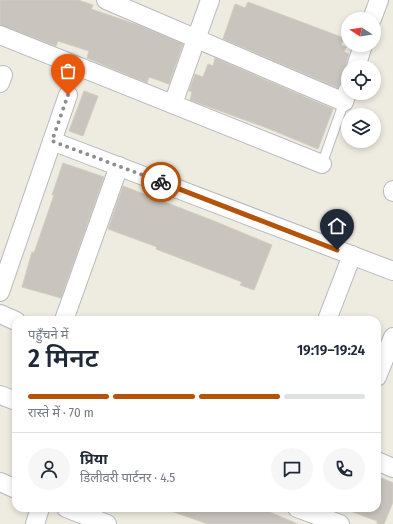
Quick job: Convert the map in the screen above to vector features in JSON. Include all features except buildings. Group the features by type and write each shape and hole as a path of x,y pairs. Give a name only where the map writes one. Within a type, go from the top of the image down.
{"street":[{"path":"106,0 196,39 341,94"},
{"path":"173,104 210,0"},
{"path":"375,12 379,0"},
{"path":"0,35 322,164"},
{"path":"0,292 68,95"},
{"path":"52,141 393,271"},
{"path":"65,316 119,166"},
{"path":"329,316 352,255"},
{"path":"0,314 12,318"},
{"path":"381,367 393,337"},
{"path":"0,395 12,400"},
{"path":"381,463 393,468"},
{"path":"0,482 12,487"},
{"path":"35,524 39,512"},
{"path":"81,512 107,524"},
{"path":"308,512 340,524"}],"lane":[{"path":"322,164 345,100"}],"way so far":[{"path":"68,95 52,141 161,182"}],"route":[{"path":"161,182 337,250"}]}
